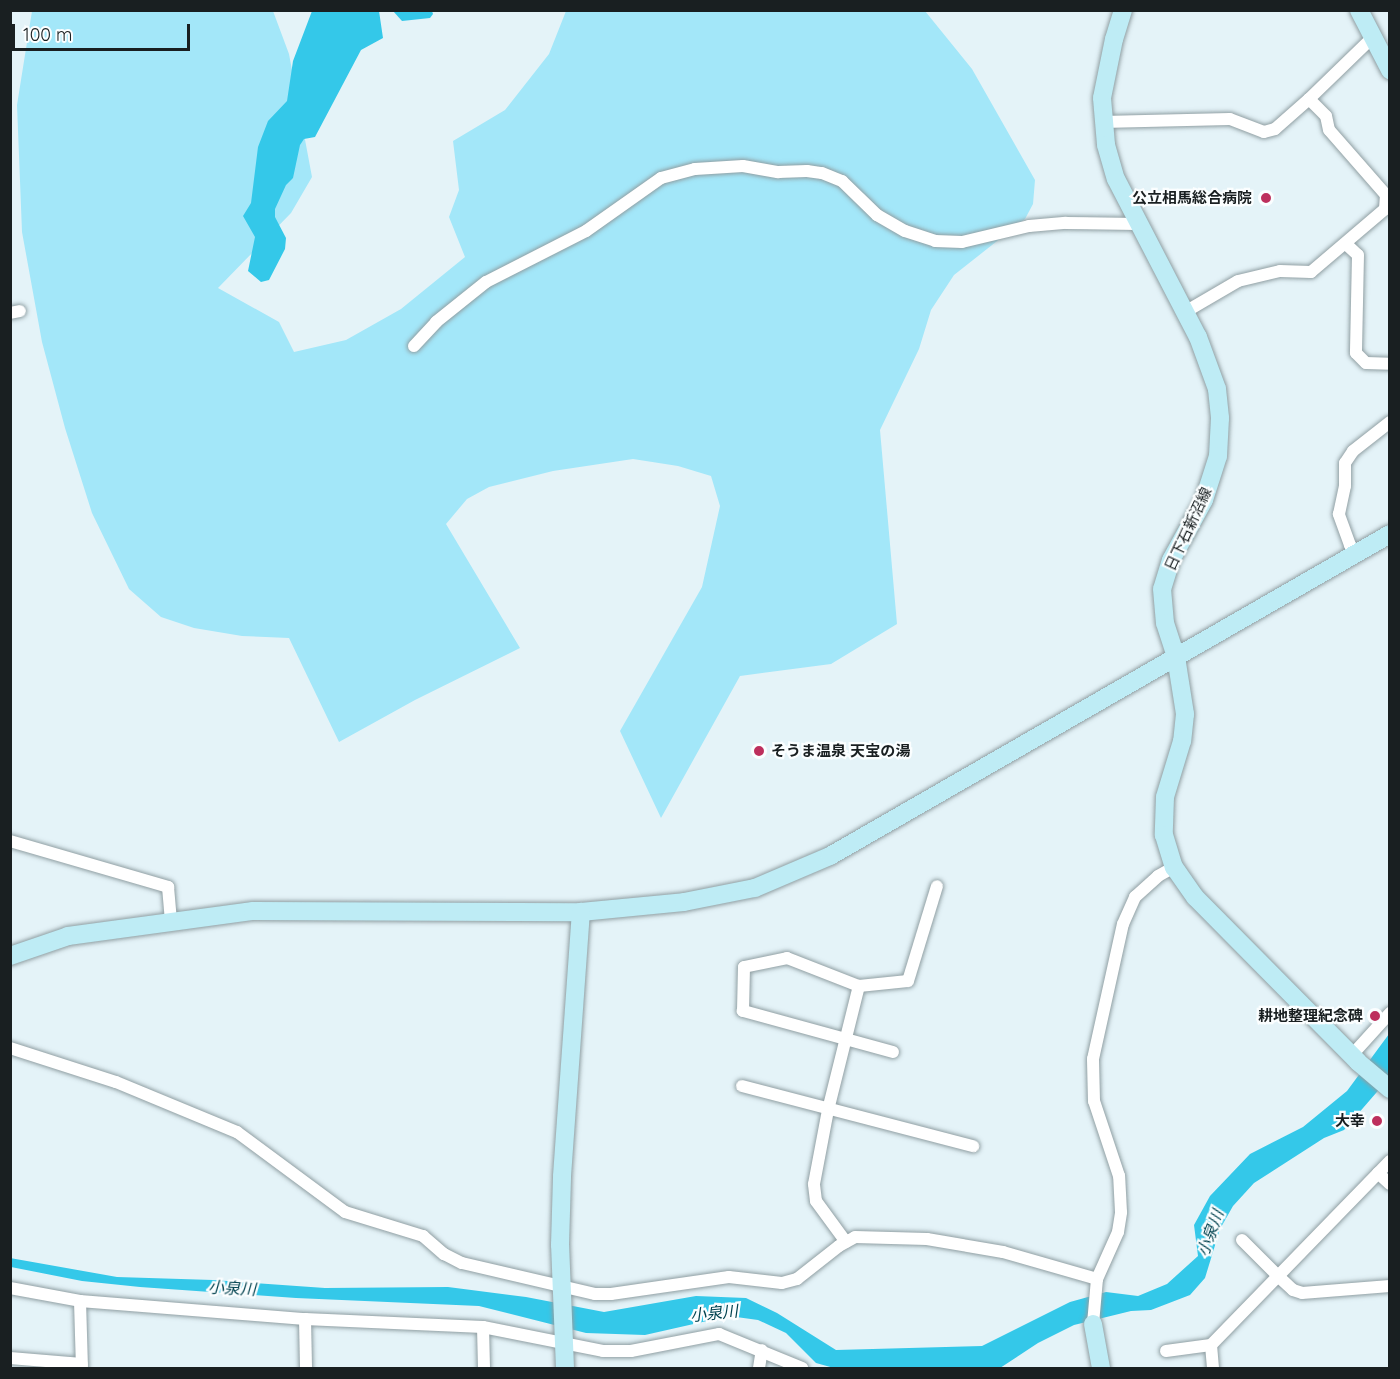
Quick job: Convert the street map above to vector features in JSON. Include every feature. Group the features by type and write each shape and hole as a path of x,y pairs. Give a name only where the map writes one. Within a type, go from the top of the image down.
{"street":[{"name":"日下石新沼線","path":"1124,10 1107,69 1102,122 1116,179 1210,365 1220,418 1218,456 1204,500 1172,560 1162,588 1165,623 1176,657 1185,714 1182,741 1165,797 1164,835 1174,867 1195,897 1355,1059 1389,1089"},
{"path":"1359,10 1389,70"},
{"path":"1102,122 1230,118 1264,132 1275,129 1372,38"},
{"path":"1185,312 1238,281 1280,271 1311,272 1385,209 1386,195 1329,130 1326,116 1309,99"},
{"path":"414,346 436,322 486,282 586,231 661,178 695,169 743,166 778,172 822,173 842,181 877,215 905,231 934,241 962,242 1029,226 1066,223 1137,224"},
{"path":"1346,244 1358,255 1356,353 1366,363 1389,364"},
{"path":"1356,554 1350,545 1339,514 1345,486 1345,463 1353,451 1389,423"},
{"path":"10,956 68,936 253,911 581,912 684,903 754,888 830,856 1389,534"},
{"path":"10,841 168,887 171,922"},
{"path":"1101,1368 1093,1324 1096,1282 1118,1232 1121,1212 1119,1176 1094,1101 1093,1059 1127,915 1135,897 1158,876 1174,867"},
{"path":"893,1052 743,1011 744,967 787,958 859,986 908,981 937,886"},
{"path":"565,1368 562,1176 581,912"},
{"path":"846,1242 816,1201 814,1184 828,1110 859,986"},
{"path":"1355,1059 1389,1013"},
{"path":"10,1048 116,1082 237,1132 345,1212 423,1236 444,1254 462,1263 562,1287 595,1294 611,1294 729,1277 782,1282 797,1279 855,1237 927,1239 1003,1252 1096,1282"},
{"path":"742,1086 973,1146"},
{"path":"1166,1351 1210,1345 1279,1277 1389,1161"},
{"path":"1378,1173 1389,1184"},
{"path":"1242,1240 1293,1290 1302,1293 1389,1286"},
{"path":"10,1288 80,1301 305,1319 483,1327 603,1351 631,1351 719,1334 802,1368"},
{"path":"10,1358 82,1366 80,1301"},
{"path":"305,1319 306,1368"},
{"path":"483,1327 484,1368"},
{"path":"1210,1345 1213,1368"},
{"path":"759,1368 762,1350"}],"shaded area":[{"path":"32,11 273,11 289,54 312,177 291,213 218,288 279,322 294,352 346,340 401,309 465,257 449,217 459,190 453,141 505,110 549,54 566,11 925,11 972,69 1035,180 1033,204 1025,219 954,275 931,310 919,349 880,430 897,624 831,664 740,676 661,818 620,731 702,587 720,506 711,476 678,466 633,459 553,471 489,487 467,499 446,524 520,648 415,700 339,742 289,638 242,636 194,628 161,617 129,589 92,513 65,428 42,342 22,232 17,105"}],"water":[{"path":"312,11 379,11 383,38 361,50 315,137 304,139 300,145 293,178 286,185 275,209 275,217 286,238 285,249 269,280 261,282 248,271 255,237 243,216 251,203 258,147 268,121 287,101 293,61"},
{"path":"393,11 432,11 433,14 430,18 402,21"},
{"name":"小泉川","path":"1389,1034 1389,1078 1344,1130 1324,1138 1254,1183 1233,1206 1220,1229 1205,1278 1190,1295 1151,1310 1131,1311 1074,1325 1038,1343 1000,1368 834,1368 816,1363 786,1333 758,1320 729,1316 645,1335 586,1333 479,1306 296,1298 140,1287 82,1281 11,1267 10,1258 117,1277 213,1280 325,1288 448,1287 526,1297 604,1312 696,1296 746,1298 777,1313 836,1350 982,1346 1070,1302 1106,1292 1138,1296 1167,1284 1198,1256 1194,1225 1210,1196 1250,1154 1303,1127 1347,1091"}],"place":[{"name":"公立相馬総合病院","path":"1266,198"},
{"name":"そうま温泉 天宝の湯","path":"759,751"},
{"name":"耕地整理紀念碑","path":"1375,1016"},
{"name":"大幸","path":"1377,1121"}]}
